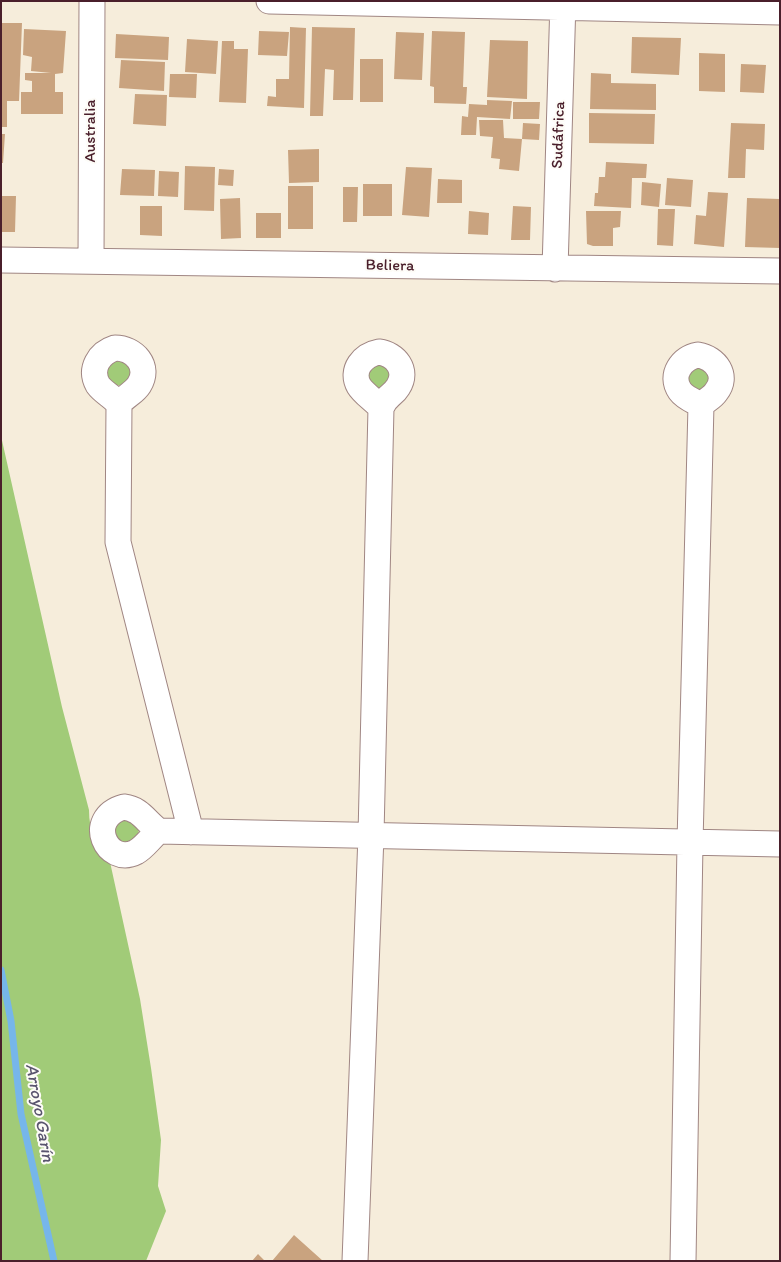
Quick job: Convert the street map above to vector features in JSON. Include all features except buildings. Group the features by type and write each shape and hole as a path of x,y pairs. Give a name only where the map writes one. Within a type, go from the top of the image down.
{"street":[{"name":"Australia","path":"90,261 92,1"},
{"path":"270,1 563,5 780,12"},
{"name":"Sudáfrica","path":"555,269 563,5"},
{"name":"Beliera","path":"1,260 780,271"},
{"path":"119,404 118,542 191,832"},
{"path":"683,1261 690,843 701,404"},
{"path":"356,1261 371,835 381,408"},
{"path":"159,831 780,844"}],"green space":[{"path":"118,356 133,372 125,384 115,386 107,381 105,362"},
{"path":"375,359 395,375 382,389 372,387 365,370"},
{"path":"695,364 714,374 702,393 688,388 687,370"},
{"path":"1,436 62,707 89,810 92,832 101,851 110,862 140,999 161,1140 158,1186 166,1211 146,1261 1,1261"},
{"path":"124,817 139,828 138,838 122,847 110,828"}],"waterway":[{"name":"Arroyo Garín","path":"1,970 11,1021 21,1114 54,1261"}]}
